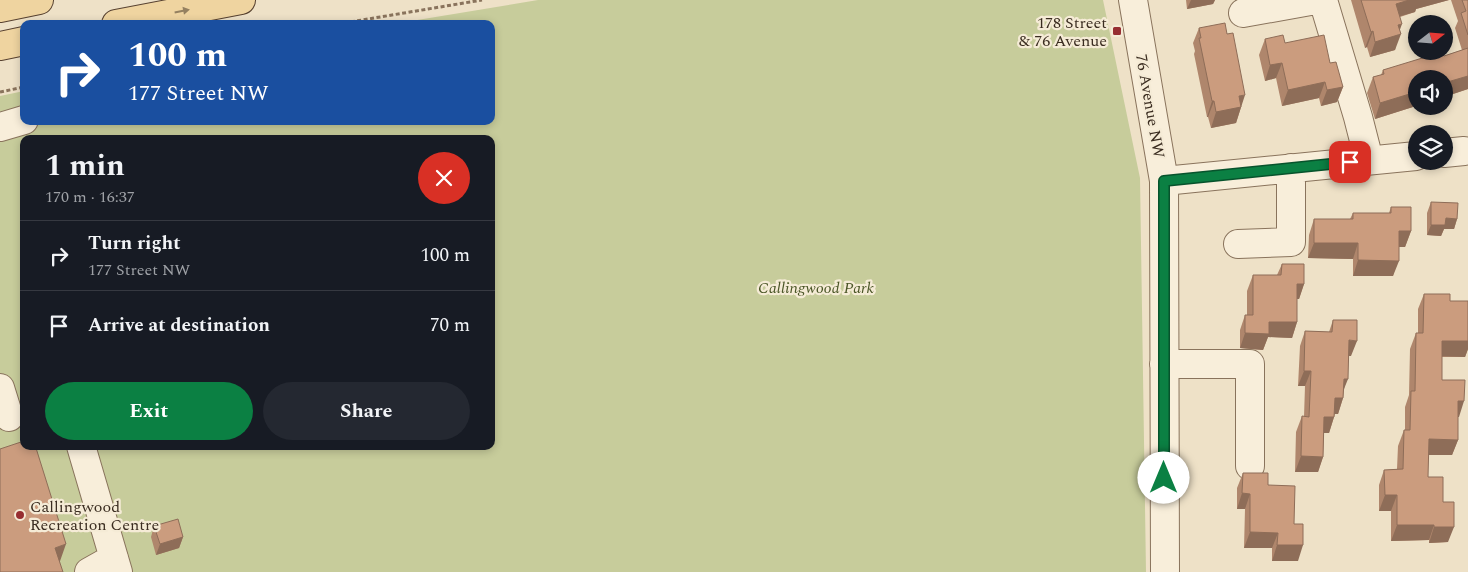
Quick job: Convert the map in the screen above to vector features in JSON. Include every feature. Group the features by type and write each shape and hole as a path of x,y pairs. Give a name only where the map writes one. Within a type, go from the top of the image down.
{"main road":[{"path":"0,8 38,0"},
{"path":"137,20 241,0"},
{"path":"0,46 20,42"}],"street":[{"name":"76 Avenue NW","path":"1133,0 1164,181 1165,572"},
{"path":"1242,13 1316,0"},
{"path":"1323,0 1369,160"},
{"path":"0,127 20,121"},
{"path":"1164,181 1408,157"},
{"path":"1238,244 1290,242 1291,168"},
{"path":"1164,364 1250,364 1250,466"},
{"path":"0,388 11,416"},
{"path":"82,450 116,565 89,572"}],"path":[{"path":"362,20 482,0"},
{"path":"0,92 20,88"}],"green space":[{"name":"Callingwood Park","path":"538,0 1103,0 1140,178 1146,572 0,572 0,96 20,92 20,125 495,125 495,20 417,20"}],"building":[{"path":"1361,0 1409,0 1396,4 1402,24 1398,25 1401,34 1375,42 1373,31 1371,32"},
{"path":"1462,0 1468,0 1468,35 1461,13 1466,11"},
{"path":"1225,23 1227,34 1233,33 1245,95 1239,96 1241,107 1216,112 1199,38 1201,38 1199,28"},
{"path":"1283,35 1285,43 1324,35 1330,63 1336,62 1343,87 1327,90 1325,82 1288,90 1282,63 1270,65 1265,39"},
{"path":"1468,48 1468,76 1453,80 1453,70 1408,70 1408,94 1380,103 1373,77 1384,74 1383,70 1416,60 1453,60 1453,53"},
{"path":"1431,202 1458,203 1457,219 1446,218 1445,225 1431,225"},
{"path":"1391,207 1411,207 1411,231 1399,231 1399,261 1358,260 1358,243 1314,243 1314,219 1353,219 1353,213 1391,213"},
{"path":"1282,264 1304,264 1304,284 1297,284 1297,322 1269,322 1269,334 1245,333 1245,315 1253,315 1253,275 1281,275"},
{"path":"1424,294 1450,294 1450,301 1468,301 1468,341 1442,341 1442,380 1465,380 1464,401 1458,401 1458,440 1429,439 1428,477 1443,477 1443,502 1454,502 1454,527 1397,525 1397,495 1385,495 1384,470 1403,469 1404,430 1410,430 1411,391 1415,391 1416,333 1423,333"},
{"path":"1333,320 1357,320 1357,341 1349,340 1348,379 1344,379 1343,398 1335,398 1334,417 1324,417 1323,457 1301,456 1302,416 1309,417 1311,371 1304,371 1305,331 1332,332"},
{"name":"Callingwood Recreation Centre","path":"20,442 20,450 37,450 66,544 55,548 63,572 0,572 0,449"},
{"path":"1243,473 1268,473 1268,485 1295,486 1294,524 1303,524 1303,545 1277,545 1278,533 1250,532 1250,494 1242,493"},
{"path":"178,519 183,537 160,544 154,526"}],"place":[{"name":"178 Street & 76 Avenue","path":"1117,31"},
{"name":"Callingwood Recreation Centre","path":"20,515"}],"route":[{"path":"1164,478 1164,181 1350,162"}]}
